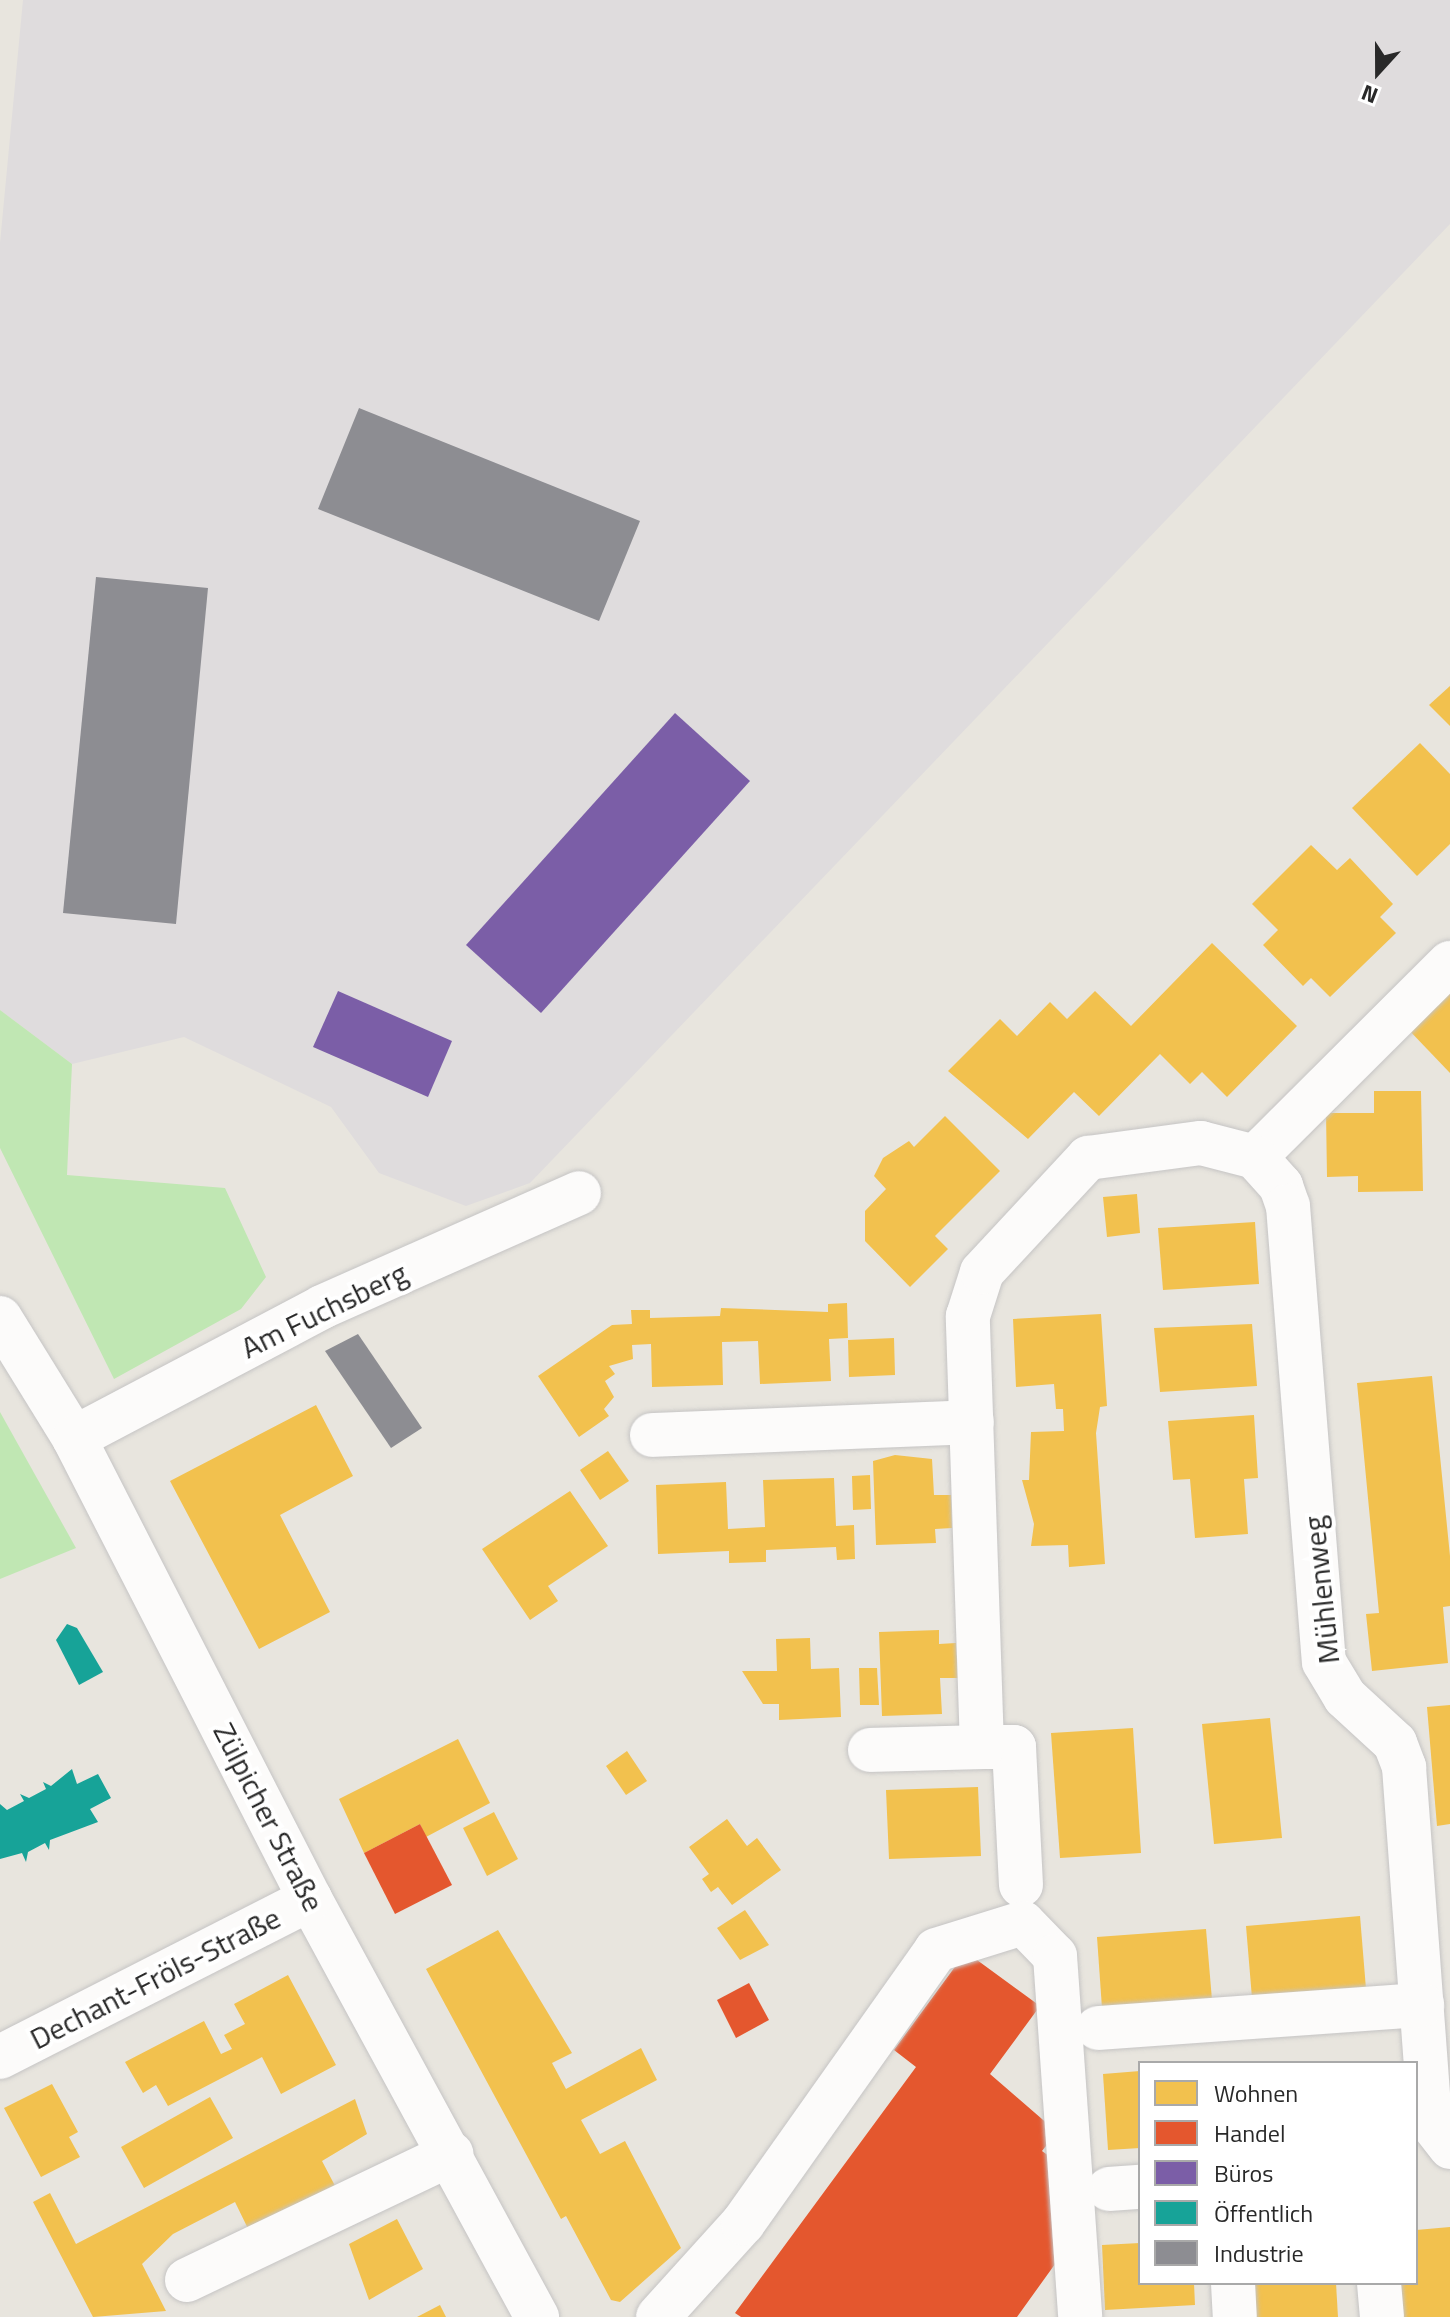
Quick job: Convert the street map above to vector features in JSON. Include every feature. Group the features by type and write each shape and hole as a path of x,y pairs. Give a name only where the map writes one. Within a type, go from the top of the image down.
{"street":[{"path":"982,1747 972,1422 972,1292 1070,1174 1117,1149 1201,1143 1255,1157 1450,963"},
{"name":"Mühlenweg","path":"1255,1157 1281,1186 1288,1206 1324,1662 1345,1697 1388,1733 1404,1767 1430,2121 1436,2150"},
{"name":"Am Fuchsberg","path":"74,1438 322,1307 579,1193"},
{"name":"Zülpicher Straße","path":"0,1318 74,1438 310,1899 537,2317"},
{"path":"652,1435 972,1422"},
{"path":"870,1750 1014,1747 1021,1885"},
{"name":"Dechant-Fröls-Straße","path":"0,2057 310,1899"},
{"path":"658,2317 743,2223 936,1950 1023,1923 1055,1956 1080,2317"},
{"path":"1098,2028 1422,2005"},
{"path":"187,2280 451,2154"},
{"path":"1233,2285 1235,2317"},
{"path":"1379,2285 1382,2317"}],"shaded area":[{"path":"23,0 1450,0 1450,224 530,1183 466,1206 379,1173 331,1107 184,1037 72,1064 0,1010 0,243"}],"green space":[{"path":"0,1010 72,1064 67,1175 225,1188 266,1277 241,1309 114,1379 0,1148"},
{"path":"0,1412 76,1548 0,1579"}],"building: Wohnen":[{"path":"1450,686 1450,726 1429,705"},
{"path":"1420,743 1450,774 1450,844 1417,876 1352,808"},
{"path":"1311,845 1337,870 1350,858 1393,904 1380,917 1396,933 1330,997 1311,978 1303,986 1263,945 1278,930 1252,904"},
{"path":"1212,943 1297,1026 1227,1097 1202,1072 1190,1084 1160,1054 1099,1116 1074,1092 1028,1139 948,1071 1000,1019 1017,1036 1050,1002 1067,1019 1095,991 1131,1026"},
{"path":"1450,984 1450,1073 1406,1027"},
{"path":"1374,1091 1421,1091 1423,1191 1358,1192 1358,1176 1327,1177 1326,1113 1374,1113"},
{"path":"945,1116 1000,1171 935,1236 948,1249 910,1287 865,1241 865,1211 886,1189 874,1176 883,1158 909,1141 914,1147"},
{"path":"1137,1194 1140,1233 1107,1237 1103,1197"},
{"path":"1255,1222 1259,1284 1163,1290 1158,1228"},
{"path":"847,1303 848,1338 829,1339 831,1381 760,1384 758,1341 722,1342 723,1385 652,1387 651,1344 632,1345 633,1359 609,1366 615,1374 605,1381 614,1397 604,1409 609,1416 579,1437 538,1376 612,1325 632,1324 631,1310 650,1310 650,1318 720,1316 721,1308 828,1312 828,1304"},
{"path":"1101,1314 1107,1406 1100,1407 1096,1433 1105,1564 1069,1567 1068,1545 1031,1546 1034,1524 1022,1480 1029,1480 1031,1432 1064,1431 1063,1409 1056,1409 1054,1384 1016,1387 1013,1319"},
{"path":"1252,1324 1257,1386 1160,1392 1154,1328"},
{"path":"894,1338 895,1375 849,1377 848,1340"},
{"path":"1432,1376 1450,1556 1450,1606 1443,1607 1448,1663 1372,1671 1366,1614 1379,1613 1357,1383"},
{"path":"316,1405 353,1476 280,1515 330,1612 259,1649 170,1481"},
{"path":"1254,1415 1258,1478 1244,1479 1248,1534 1195,1538 1190,1479 1173,1480 1168,1421"},
{"path":"608,1451 629,1481 600,1500 580,1470"},
{"path":"895,1455 932,1459 934,1495 951,1495 952,1528 935,1529 936,1543 876,1545 873,1461"},
{"path":"870,1475 871,1509 853,1510 852,1476"},
{"path":"834,1478 836,1526 854,1525 855,1559 837,1560 836,1547 766,1550 766,1562 729,1563 729,1551 658,1554 656,1485 726,1482 728,1529 765,1527 763,1480"},
{"path":"570,1491 608,1546 548,1586 558,1601 530,1620 482,1549"},
{"path":"939,1630 939,1644 956,1643 958,1678 940,1678 942,1714 882,1716 879,1632"},
{"path":"810,1638 811,1669 839,1668 841,1717 779,1720 779,1704 763,1704 742,1671 777,1671 776,1639"},
{"path":"859,1668 877,1668 879,1705 860,1705"},
{"path":"1450,1705 1450,1824 1437,1826 1427,1707"},
{"path":"1270,1718 1282,1838 1214,1844 1202,1724"},
{"path":"1133,1728 1141,1853 1060,1858 1051,1733"},
{"path":"458,1739 490,1803 426,1837 420,1824 364,1853 339,1799"},
{"path":"627,1751 647,1781 626,1795 606,1766"},
{"path":"978,1787 981,1856 889,1859 886,1790"},
{"path":"494,1812 518,1859 487,1876 463,1828"},
{"path":"727,1819 747,1846 757,1838 781,1870 732,1905 718,1887 711,1892 702,1879 709,1874 689,1847"},
{"path":"745,1910 769,1945 740,1960 717,1928"},
{"path":"1360,1916 1366,1989 1252,1998 1246,1926"},
{"path":"1206,1929 1212,2000 1102,2008 1097,1937"},
{"path":"498,1930 572,2053 552,2063 566,2089 641,2048 657,2080 581,2120 600,2154 625,2141 681,2248 620,2302 611,2300 566,2216 561,2219 426,1969"},
{"path":"288,1975 336,2065 281,2094 262,2057 168,2106 156,2085 143,2093 125,2062 204,2021 221,2054 232,2049 224,2035 245,2024 234,2004"},
{"path":"1138,2071 1138,2148 1108,2150 1103,2074"},
{"path":"52,2084 78,2132 69,2137 80,2157 41,2177 4,2108"},
{"path":"210,2097 233,2138 144,2188 121,2147"},
{"path":"355,2099 367,2134 322,2161 343,2201 256,2245 235,2202 173,2234 142,2264 166,2311 93,2317 33,2202 50,2193 76,2244"},
{"path":"397,2219 423,2269 369,2300 349,2244"},
{"path":"1450,2227 1450,2317 1389,2317 1386,2285 1418,2285 1418,2230"},
{"path":"1138,2243 1138,2285 1194,2285 1195,2305 1105,2310 1102,2245"},
{"path":"1251,2285 1336,2285 1338,2317 1253,2317"},
{"path":"440,2305 446,2317 417,2317"}],"building: Handel":[{"path":"420,1824 452,1885 395,1914 364,1853"},
{"path":"977,1960 1040,2006 990,2074 1057,2132 1042,2151 1057,2162 1068,2246 1017,2317 741,2317 735,2313 916,2067 894,2050 957,1964"},
{"path":"749,1983 769,2020 736,2038 717,2000"}],"building: Büros":[{"path":"675,713 750,781 541,1013 466,945"},
{"path":"338,991 452,1041 428,1097 313,1047"}],"building: Öffentlich":[{"path":"67,1624 77,1628 103,1672 79,1685 56,1640"},
{"path":"72,1769 77,1784 98,1774 111,1798 90,1809 98,1822 50,1840 49,1850 45,1843 28,1852 26,1862 22,1853 0,1859 0,1804 7,1810 24,1801 20,1794 29,1798 46,1789 43,1782 51,1786"}],"building: Industrie":[{"path":"359,408 640,521 599,621 318,509"},
{"path":"96,577 208,588 176,924 63,913"},
{"path":"358,1334 422,1428 391,1448 325,1351"}]}
